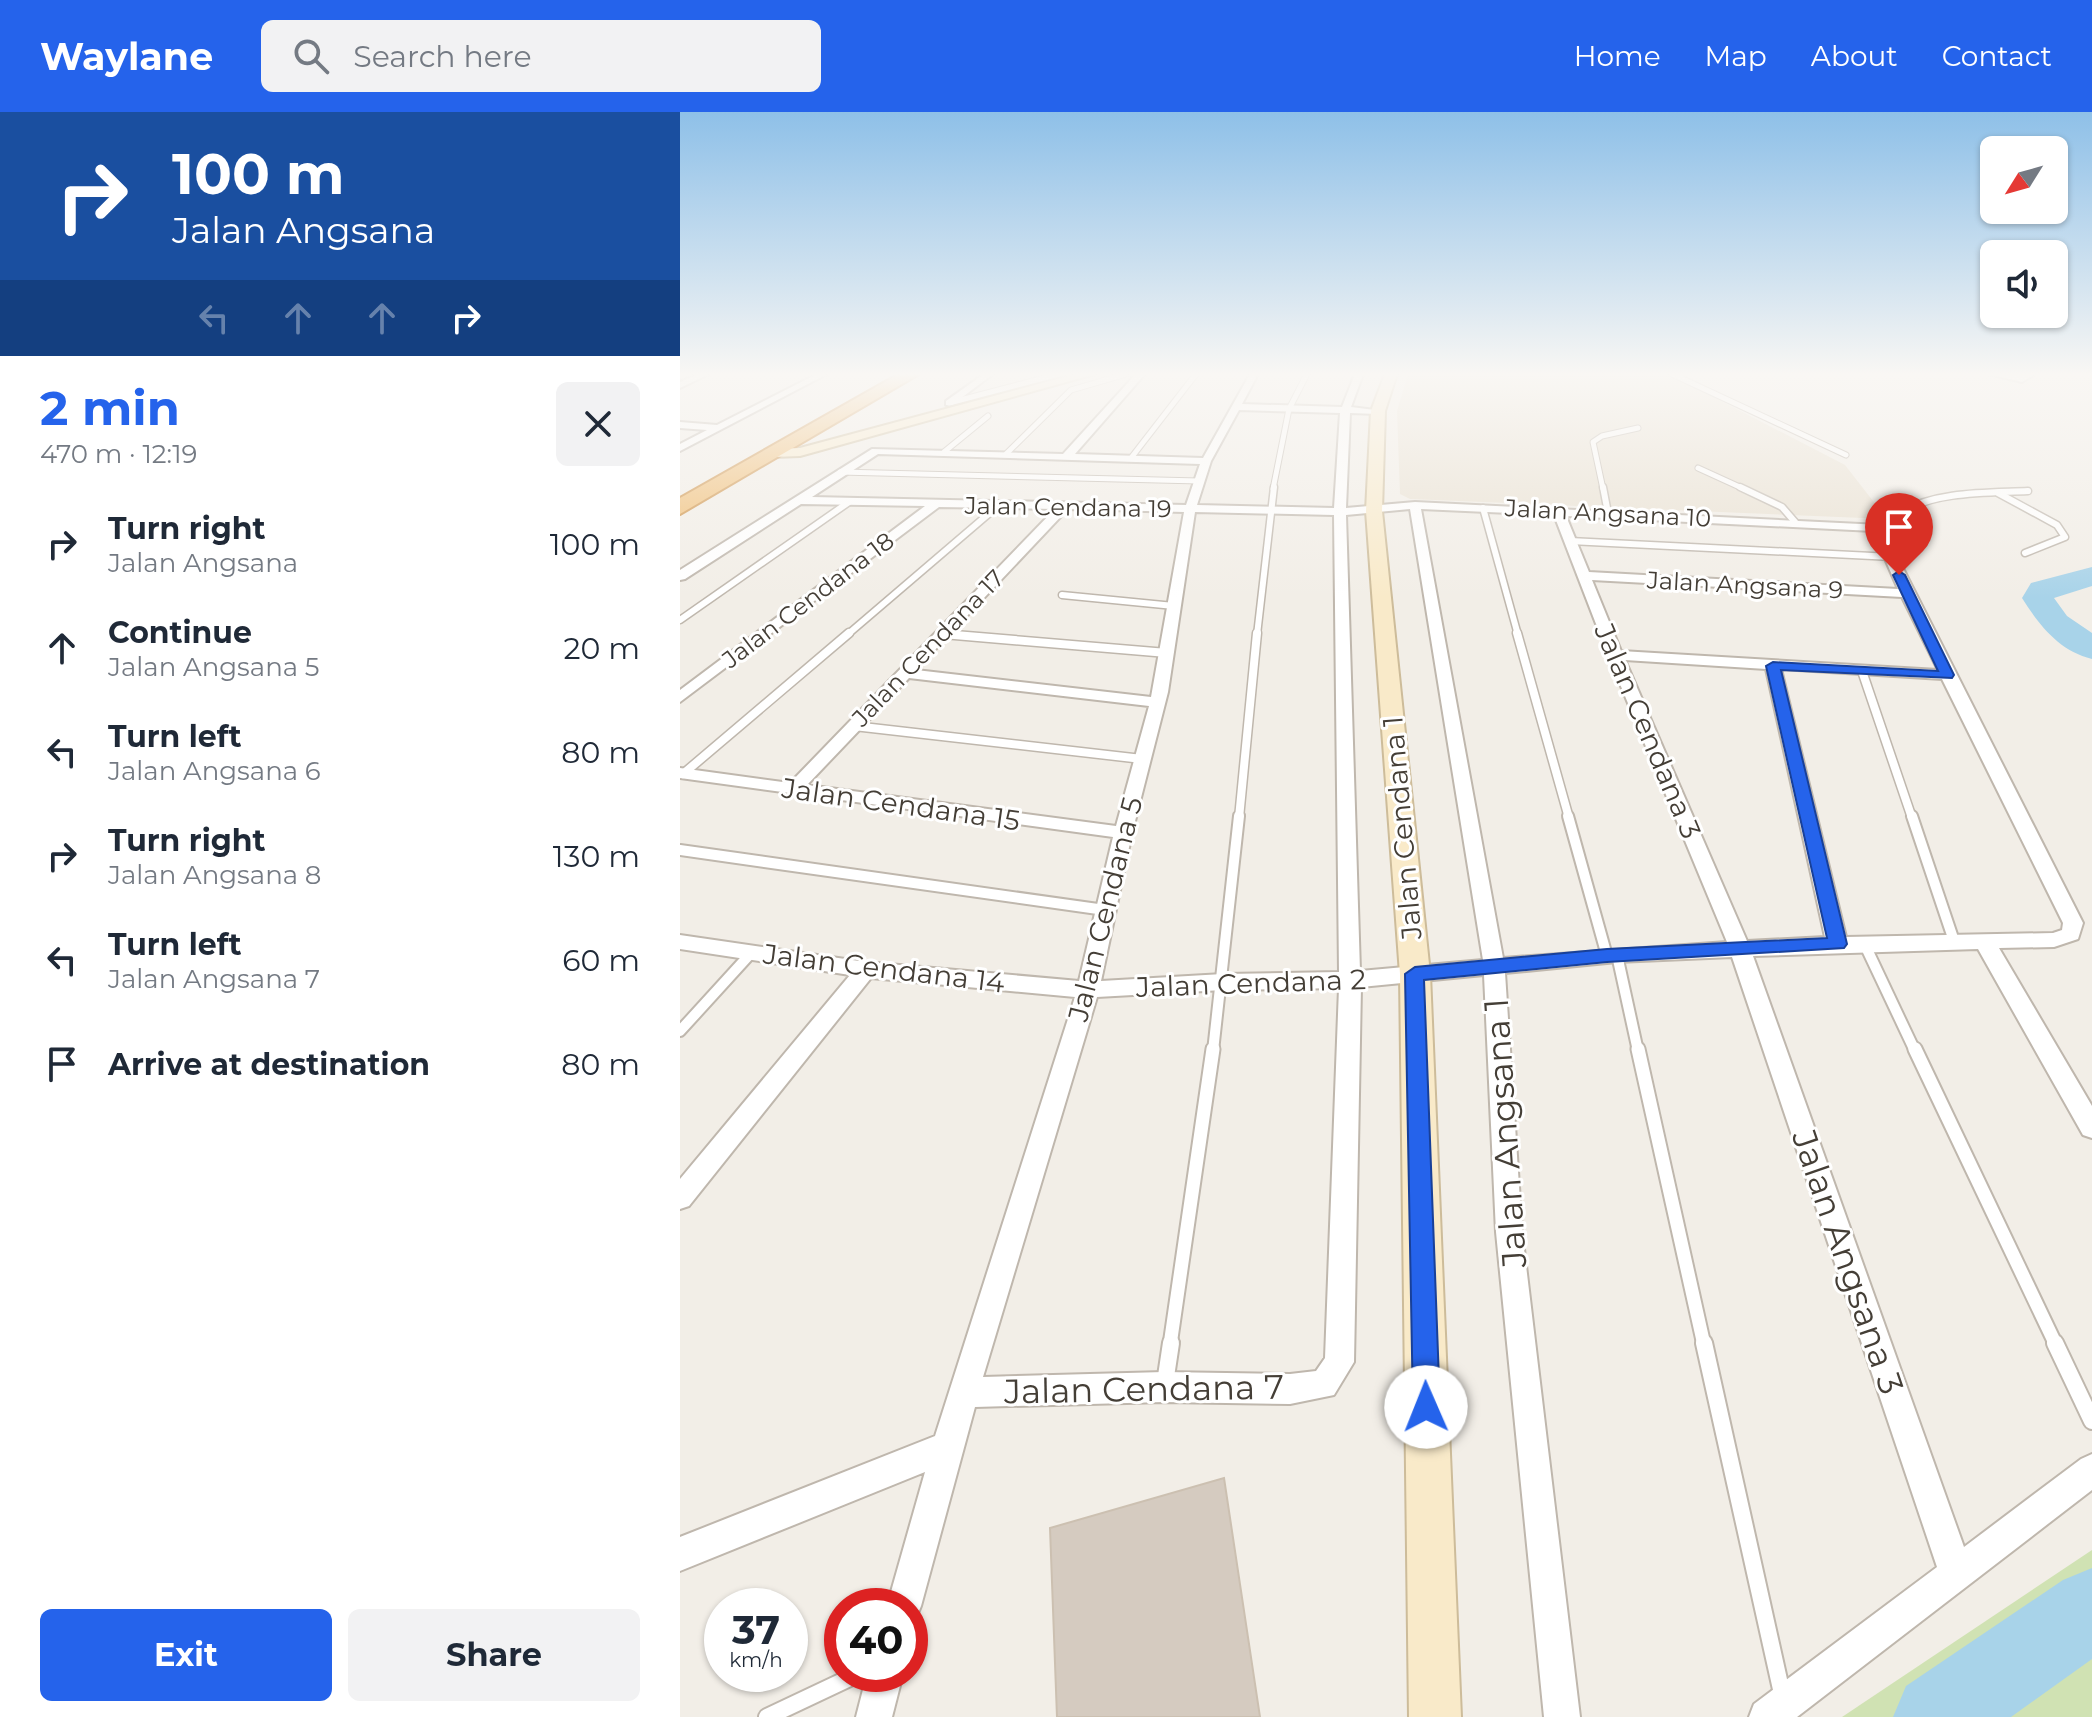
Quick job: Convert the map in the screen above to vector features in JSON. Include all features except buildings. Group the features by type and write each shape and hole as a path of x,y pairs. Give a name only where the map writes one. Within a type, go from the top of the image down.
{"highway":[{"path":"680,491 756,449"},
{"path":"680,507 780,449"}],"street":[{"path":"773,453 811,449"},
{"path":"1067,456 1073,449"},
{"name":"Jalan Cendana 5","path":"909,1588 947,1447 1088,990 1123,833 1157,702 1190,510 1212,449"},
{"name":"Jalan Cendana 1","path":"1324,1385 1339,1362 1350,980 1340,512 1343,449"},
{"name":"Jalan Cendana 1","path":"1376,449 1374,511 1415,974 1435,1717"},
{"path":"680,576 876,451 1206,461"},
{"name":"Jalan Cendana 19","path":"796,500 1340,512"},
{"name":"Jalan Cendana 18","path":"680,697 935,504"},
{"name":"Jalan Angsana 10","path":"1340,512 1415,505 1877,528"},
{"name":"Jalan Angsana 1","path":"1415,505 1494,964 1509,1232 1562,1717"},
{"name":"Jalan Cendana 17","path":"793,790 1064,507"},
{"name":"Jalan Cendana 3","path":"1558,510 1615,655 1741,951"},
{"path":"1615,655 1947,675 1877,528"},
{"name":"Jalan Angsana 9","path":"1584,576 1907,593"},
{"path":"1773,666 1837,944"},
{"path":"905,673 1157,702"},
{"name":"Jalan Cendana 2","path":"1088,990 1223,982 1350,980 1612,955 1864,943 2054,940 2071,934 2073,923 1947,675"},
{"name":"Jalan Cendana 15","path":"682,773 1123,833"},
{"path":"1984,941 2092,1128"},
{"name":"Jalan Cendana 14","path":"680,942 866,970 1088,990"},
{"name":"Jalan Angsana 3","path":"1741,951 1956,1573"},
{"path":"680,1198 866,970"},
{"name":"Jalan Cendana 7","path":"964,1392 1164,1387 1290,1389 1324,1385"},
{"path":"680,1554 947,1447"},
{"path":"1775,1710 2092,1470"},
{"path":"874,1717 880,1692"}],"lane":[{"path":"944,452 948,449"},
{"path":"1006,454 1011,449"},
{"path":"1131,458 1138,449"},
{"path":"1164,1387 1223,982 1269,511 1281,449"},
{"path":"1594,449 1608,513"},
{"path":"1833,449 1846,455"},
{"path":"1698,468 1782,507 1795,522"},
{"path":"840,472 1199,481"},
{"path":"1877,528 1901,523 1903,519 1900,514 1906,507 1996,492 2028,491"},
{"path":"1996,492 2057,525 2064,532 2062,540 2025,553"},
{"path":"680,620 849,502"},
{"path":"682,773 999,505"},
{"path":"1483,508 1612,955 1775,1710"},
{"path":"1570,541 1892,557"},
{"path":"1062,595 1174,606"},
{"path":"943,634 1167,653"},
{"path":"1862,671 1954,941"},
{"path":"854,726 1142,759"},
{"path":"680,850 1105,910"},
{"path":"1864,943 2092,1421"},
{"path":"680,1031 752,952"},
{"path":"767,1717 824,1690"}],"shaded area":[{"path":"1398,449 1814,449 1845,465 1887,519 1410,499 1400,494"}],"green space":[{"path":"2092,1550 2092,1717 1842,1717"}],"waterway":[{"path":"2092,576 2042,590 2038,598 2055,623 2092,649"},
{"path":"1937,1717 2092,1609"}],"route":[{"path":"1426,1407 1415,974 1494,964 1837,944 1773,666 1947,675 1899,575"}]}
